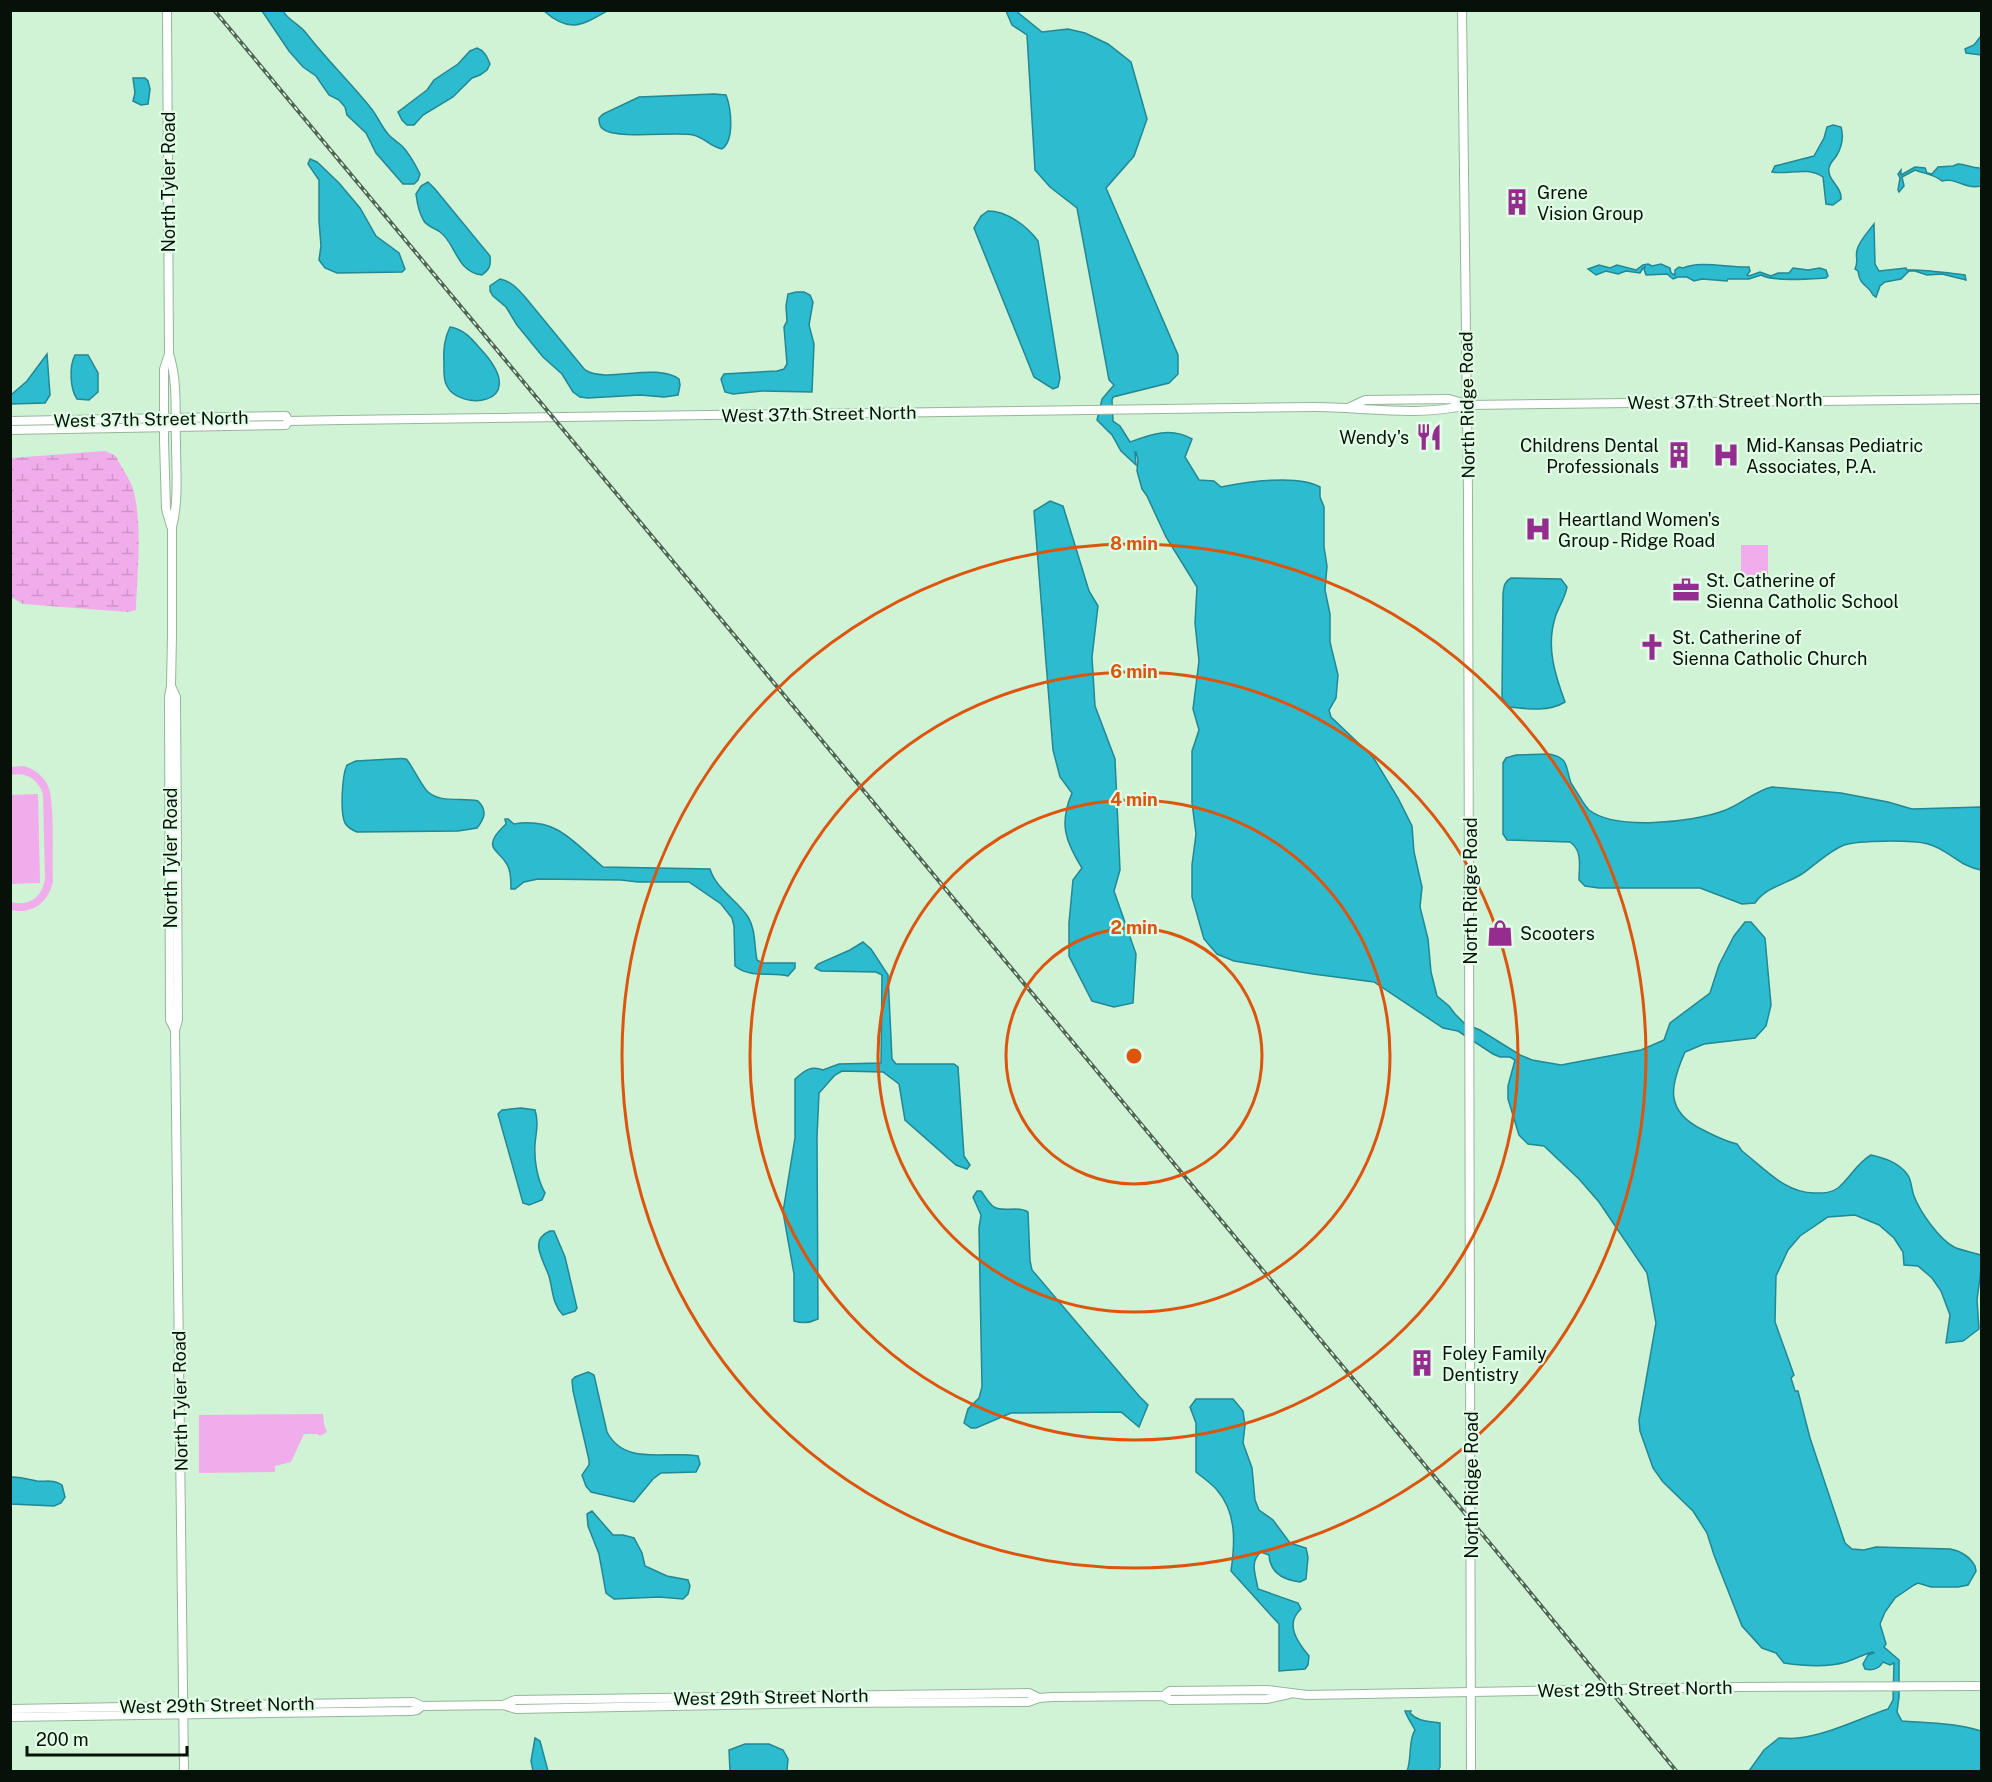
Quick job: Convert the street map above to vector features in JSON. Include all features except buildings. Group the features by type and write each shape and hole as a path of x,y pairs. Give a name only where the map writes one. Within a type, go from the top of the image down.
{"main road":[{"name":"North Tyler Road","path":"167,10 169,354 174,369 176,418 176,510 171,527 171,686 176,697 177,1020 175,1030 184,1772"},
{"name":"North Ridge Road","path":"1462,10 1468,405 1471,1772"},
{"name":"North Tyler Road","path":"169,354 164,369 164,427 165,509 171,527"},
{"name":"West 37th Street North","path":"10,430 286,425 288,421 1350,407 1365,411 1450,409 1468,405 1982,399"},
{"name":"West 37th Street North","path":"10,421 286,416 288,421"},
{"name":"West 29th Street North","path":"10,1717 183,1714 412,1702 422,1706 503,1705 516,1710 913,1699 1029,1693 1039,1698 1163,1696 1170,1700 1267,1699 1289,1694 1982,1686"},
{"name":"West 29th Street North","path":"503,1705 515,1700 913,1699"},
{"name":"West 29th Street North","path":"10,1708 183,1705 294,1708"}],"green space":[{"path":"105,451 116,456 132,485 136,503 139,549 136,610 128,612 23,604 11,597 11,458"},
{"path":"1741,545 1768,545 1768,589 1741,589"},
{"path":"23,766 41,776 48,786 52,817 53,881 43,901 32,909 19,911 11,910 11,902 24,903 34,899 44,885 45,878 43,794 38,784 31,778 11,775 11,767"},
{"path":"38,794 40,883 11,884 11,795"},
{"path":"323,1414 327,1432 320,1436 304,1434 291,1462 275,1466 275,1472 199,1473 199,1415"}],"water":[{"path":"262,11 283,11 306,33 370,107 388,134 407,152 420,174 414,184 403,184 376,153 366,133 347,115 345,107 339,100 329,95 316,76 303,67 289,51"},
{"path":"544,11 607,11 582,23 568,25"},
{"path":"1006,11 1016,11 1042,32 1068,29 1085,33 1108,44 1131,62 1147,119 1134,156 1106,188 1178,355 1178,374 1169,383 1113,397 1113,421 1120,426 1130,442 1161,433 1177,433 1192,439 1185,457 1199,480 1214,481 1221,487 1257,481 1285,480 1310,483 1320,487 1320,497 1324,507 1324,547 1327,566 1325,590 1330,614 1330,642 1338,675 1336,698 1329,710 1331,717 1373,757 1412,826 1414,852 1422,887 1420,907 1428,939 1431,972 1437,996 1465,1024 1480,1030 1532,1060 1561,1065 1641,1050 1664,1040 1670,1023 1710,993 1719,965 1734,936 1745,922 1751,922 1765,938 1771,1005 1766,1026 1755,1038 1704,1044 1685,1052 1674,1087 1676,1106 1682,1115 1690,1123 1703,1130 1737,1144 1742,1151 1785,1185 1805,1192 1825,1193 1835,1190 1871,1155 1890,1161 1909,1176 1914,1196 1921,1210 1942,1238 1960,1250 1981,1255 1977,1300 1979,1329 1963,1341 1946,1343 1950,1315 1941,1291 1932,1278 1918,1266 1904,1265 1903,1252 1894,1238 1879,1225 1855,1215 1828,1217 1800,1236 1788,1250 1776,1276 1775,1322 1794,1375 1791,1378 1795,1391 1798,1391 1810,1438 1845,1543 1852,1549 1864,1550 1876,1547 1950,1549 1965,1555 1975,1566 1976,1571 1968,1585 1931,1587 1918,1583 1914,1585 1895,1598 1880,1624 1886,1644 1884,1647 1899,1660 1897,1712 1902,1721 1952,1725 1981,1731 1981,1771 1749,1771 1764,1750 1779,1738 1810,1736 1888,1709 1893,1700 1894,1663 1890,1665 1883,1662 1876,1669 1865,1669 1863,1664 1868,1655 1873,1652 1846,1662 1823,1666 1784,1663 1776,1653 1762,1648 1742,1626 1707,1533 1693,1511 1663,1482 1653,1468 1640,1431 1639,1420 1656,1323 1647,1273 1599,1202 1579,1179 1544,1146 1528,1144 1519,1135 1508,1099 1508,1086 1515,1060 1493,1054 1458,1031 1443,1028 1374,982 1234,961 1217,954 1204,939 1192,897 1192,865 1196,834 1192,803 1192,751 1199,730 1193,709 1199,661 1195,623 1197,587 1166,537 1142,489 1137,471 1136,452 1136,465 1121,451 1112,435 1097,420 1102,399 1114,385 1109,380 1077,208 1050,187 1035,170 1027,35 1012,25"},
{"path":"1981,36 1981,55 1966,53 1965,49 1974,45"},
{"path":"477,48 488,59 490,64 487,70 472,78 453,97 423,115 414,125 407,125 398,112 427,90 434,80"},
{"path":"133,78 145,78 148,81 150,89 148,104 141,105 133,101 135,93"},
{"path":"726,95 729,108 731,124 729,139 722,149 693,135 617,134 607,131 599,124 599,118 603,114 639,97"},
{"path":"1833,125 1841,127 1842,138 1839,152 1829,168 1830,176 1841,194 1841,199 1833,205 1826,204 1823,177 1804,171 1772,172 1775,166 1814,156 1827,127"},
{"path":"310,159 317,162 339,183 360,208 376,236 399,253 405,269 402,272 337,273 325,268 319,260 321,246 319,180 308,164"},
{"path":"1958,164 1981,168 1981,186 1942,181 1933,175 1915,170 1902,177 1904,186 1899,192 1898,190 1900,178 1898,174 1901,170 1901,175 1915,167 1925,168 1927,173 1932,174 1938,167"},
{"path":"428,182 490,256 489,267 482,275 467,269 445,237 424,221 416,194 421,186"},
{"path":"988,211 1016,220 1038,241 1060,378 1058,387 1053,389 1034,377 974,228 981,216"},
{"path":"1874,224 1875,264 1879,271 1906,268 1907,270 1965,275 1966,280 1942,274 1927,275 1909,271 1901,279 1885,282 1880,286 1876,297 1862,283 1855,269 1858,247"},
{"path":"1648,264 1652,266 1661,264 1670,268 1671,273 1675,275 1675,270 1679,267 1706,264 1749,267 1750,271 1747,275 1749,276 1760,272 1771,276 1778,273 1789,273 1793,268 1808,270 1820,268 1826,270 1828,276 1792,280 1774,279 1761,275 1749,279 1728,279 1727,281 1702,279 1694,281 1687,277 1673,279 1667,274 1646,275 1645,267 1640,273 1626,271 1618,274 1606,271 1596,275 1588,269 1599,265 1610,268 1617,265 1636,270"},
{"path":"500,279 511,283 520,291 585,370 606,375 644,372 669,374 679,379 678,395 580,397 573,392 562,374 543,357 517,325 506,307 493,296 490,286"},
{"path":"796,292 810,295 813,302 809,325 814,344 812,392 762,391 733,394 725,392 721,379 724,374 784,369 787,364 784,327 787,321 786,306 788,294"},
{"path":"450,327 470,337 496,371 499,384 495,394 487,399 476,401 464,399 454,394 447,386 444,375 444,349"},
{"path":"47,354 50,395 45,403 11,404 11,395 27,381"},
{"path":"75,355 88,355 98,373 98,392 89,400 77,399 73,389 71,371"},
{"path":"1050,501 1063,506 1089,591 1098,606 1092,657 1095,706 1115,759 1120,870 1114,891 1136,954 1133,1003 1114,1007 1092,1001 1069,956 1073,880 1082,868 1071,849 1066,832 1066,814 1072,793 1060,777 1053,750 1034,511"},
{"path":"1511,578 1561,579 1567,587 1555,618 1551,640 1555,671 1565,702 1559,705 1538,709 1509,707 1502,698 1503,594 1505,584"},
{"path":"1549,754 1564,761 1571,783 1589,810 1601,817 1617,821 1675,821 1710,815 1730,808 1772,787 1841,793 1912,809 1981,807 1981,870 1928,844 1873,841 1851,843 1838,848 1802,874 1765,893 1755,903 1742,904 1700,888 1585,886 1579,880 1579,854 1570,842 1507,840 1503,834 1503,763 1506,758 1516,755"},
{"path":"406,759 424,788 432,795 445,799 478,801 483,808 484,815 477,828 458,831 357,832 349,828 343,818 342,803 347,765 356,761"},
{"path":"505,819 514,824 542,824 553,828 573,841 603,867 710,869 717,883 751,922 757,960 762,963 795,963 795,968 788,976 747,972 735,966 732,918 721,904 689,882 538,879 524,882 515,889 511,889 509,869 493,845 493,840 506,824"},
{"path":"863,942 871,949 888,975 892,1059 896,1064 954,1064 958,1067 964,1156 970,1165 967,1169 956,1165 905,1120 899,1084 883,1072 842,1071 835,1075 819,1093 817,1137 818,1319 800,1323 794,1321 794,1274 783,1212 795,1138 795,1079 811,1069 823,1070 839,1064 881,1063 882,975 876,972 821,971 815,968 818,964"},
{"path":"521,1108 535,1110 536,1163 538,1176 545,1193 542,1200 529,1205 523,1203 498,1114 502,1110"},
{"path":"977,1191 981,1191 990,1204 998,1209 1019,1209 1028,1212 1032,1270 1148,1405 1139,1427 1121,1412 1011,1413 976,1428 971,1428 964,1423 968,1409 979,1398 982,1387 979,1228 981,1215 973,1197"},
{"path":"554,1231 565,1257 577,1308 563,1315 555,1303 539,1247 539,1241 543,1235"},
{"path":"588,1372 594,1375 607,1432 615,1443 625,1450 648,1455 698,1456 700,1464 696,1472 661,1473 634,1502 591,1492 582,1475 589,1465 589,1460 572,1380"},
{"path":"1196,1399 1233,1399 1243,1411 1245,1425 1243,1443 1252,1468 1255,1500 1259,1510 1273,1520 1290,1543 1306,1548 1308,1557 1306,1579 1300,1582 1275,1571 1269,1555 1261,1552 1254,1565 1258,1589 1298,1603 1301,1609 1296,1615 1293,1627 1297,1639 1309,1656 1305,1669 1279,1671 1279,1624 1231,1571 1234,1539 1228,1508 1217,1490 1196,1472 1196,1423 1190,1407"},
{"path":"11,1477 59,1483 62,1485 65,1497 61,1503 54,1506 11,1504"},
{"path":"592,1511 613,1535 634,1538 642,1553 645,1566 667,1576 688,1580 690,1586 688,1594 683,1599 659,1597 614,1599 606,1593 599,1554 588,1526 587,1514"},
{"path":"1405,1711 1411,1711 1413,1716 1420,1720 1440,1723 1440,1767 1438,1771 1407,1771 1415,1730"},
{"path":"535,1738 540,1741 548,1771 533,1771 531,1761"},
{"path":"745,1744 769,1744 783,1750 788,1759 787,1771 730,1771 729,1750"}],"railway":[{"path":"214,10 1488,1541 1677,1772"}],"place":[{"name":"Grene Vision Group","path":"1517,202"},
{"name":"Wendy's","path":"1429,437"},
{"name":"Childrens Dental Professionals","path":"1679,455"},
{"name":"Mid-Kansas Pediatric Associates, P.A.","path":"1726,455"},
{"name":"Heartland Women's Group - Ridge Road","path":"1538,529"},
{"name":"St. Catherine of Sienna Catholic School","path":"1686,590"},
{"name":"St. Catherine of Sienna Catholic Church","path":"1652,647"},
{"name":"Scooters","path":"1500,933"},
{"name":"Foley Family Dentistry","path":"1422,1363"}]}
